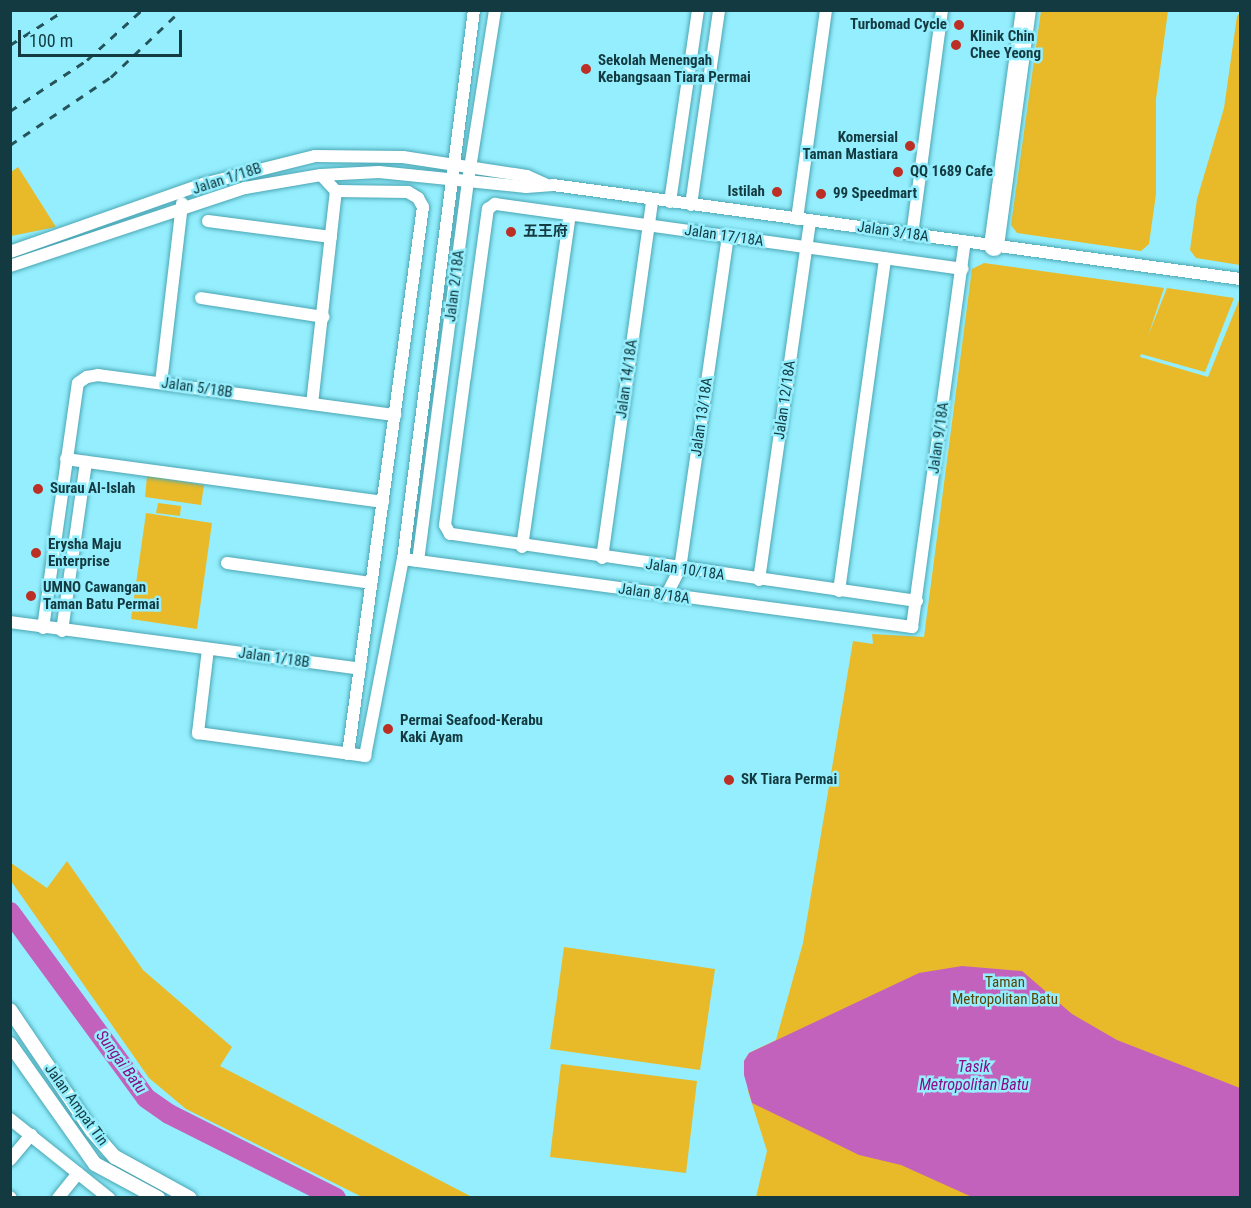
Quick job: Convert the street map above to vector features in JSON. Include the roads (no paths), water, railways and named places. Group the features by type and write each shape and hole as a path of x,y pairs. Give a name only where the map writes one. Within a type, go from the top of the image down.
{"highway":[{"path":"994,246 1026,10"}],"street":[{"name":"Jalan 2/18A","path":"348,754 366,753 403,559 450,178 474,10"},
{"name":"Jalan 2/18A","path":"418,561 469,174 495,10"},
{"name":"Jalan 12/18A","path":"759,580 807,247 804,220 826,10"},
{"path":"912,235 942,10"},
{"path":"670,202 697,12 718,13 690,205"},
{"name":"Jalan 1/18B","path":"10,252 258,168 315,156 403,157 452,165 469,174"},
{"name":"Jalan 1/18B","path":"10,266 245,188 321,175 348,173 450,178 469,174"},
{"path":"312,404 324,317 336,191 348,173"},
{"name":"Jalan 3/18A","path":"469,174 526,188 546,185 1240,279"},
{"path":"208,649 198,734 348,754 423,207 418,198 408,192 336,191 321,175"},
{"path":"161,383 184,193"},
{"name":"Jalan 14/18A","path":"602,558 652,200"},
{"name":"Jalan 17/18A","path":"454,536 445,525 488,209 495,204 962,269"},
{"path":"522,547 570,214"},
{"path":"208,221 331,237"},
{"name":"Jalan 13/18A","path":"666,596 680,569 728,236"},
{"name":"Jalan 9/18A","path":"906,628 914,623 965,242"},
{"path":"839,591 885,258"},
{"path":"201,298 324,317"},
{"name":"Jalan 5/18B","path":"66,459 78,383 98,375 394,415"},
{"path":"43,628 66,459 383,501"},
{"path":"62,631 86,462"},
{"name":"Jalan 10/18A","path":"454,536 917,601"},
{"name":"Jalan 8/18A","path":"403,559 906,628"},
{"path":"227,563 372,583"},
{"name":"Jalan 1/18B","path":"10,622 62,631 360,669"},
{"name":"Jalan Ampat Tin","path":"10,1010 92,1131 115,1157 190,1197"},
{"name":"Jalan Ampat Tin","path":"10,1044 95,1164 158,1197"},
{"path":"10,1119 109,1197"},
{"path":"10,1160 31,1135"},
{"path":"58,1197 78,1173"}],"water":[{"name":"Tasik Metropolitan Batu","path":"962,966 1022,971 1072,1014 1117,1040 1240,1088 1240,1197 972,1197 901,1165 859,1155 752,1103 744,1075 744,1061 749,1053 919,973"}],"waterway":[{"name":"Sungai Batu","path":"10,912 146,1098 169,1114 336,1198"}],"railway":[{"path":"10,45 65,10"},
{"path":"10,111 87,60 142,10"},
{"path":"10,145 111,77 181,10"}],"place":[{"name":"Turbomad Cycle","path":"959,25"},
{"name":"Klinik Chin Chee Yeong","path":"956,45"},
{"name":"Sekolah Menengah Kebangsaan Tiara Permai","path":"586,69"},
{"name":"Komersial Taman Mastiara","path":"910,146"},
{"name":"QQ 1689 Cafe","path":"898,172"},
{"name":"Istilah","path":"777,192"},
{"name":"99 Speedmart","path":"821,194"},
{"name":"五王府","path":"511,232"},
{"name":"Surau Al-Islah","path":"38,489"},
{"name":"Erysha Maju Enterprise","path":"36,553"},
{"name":"UMNO Cawangan Taman Batu Permai","path":"31,596"},
{"name":"Permai Seafood-Kerabu Kaki Ayam","path":"388,729"},
{"name":"SK Tiara Permai","path":"729,780"}],"park label":[{"name":"Taman Metropolitan Batu","path":"1005,990"}]}
